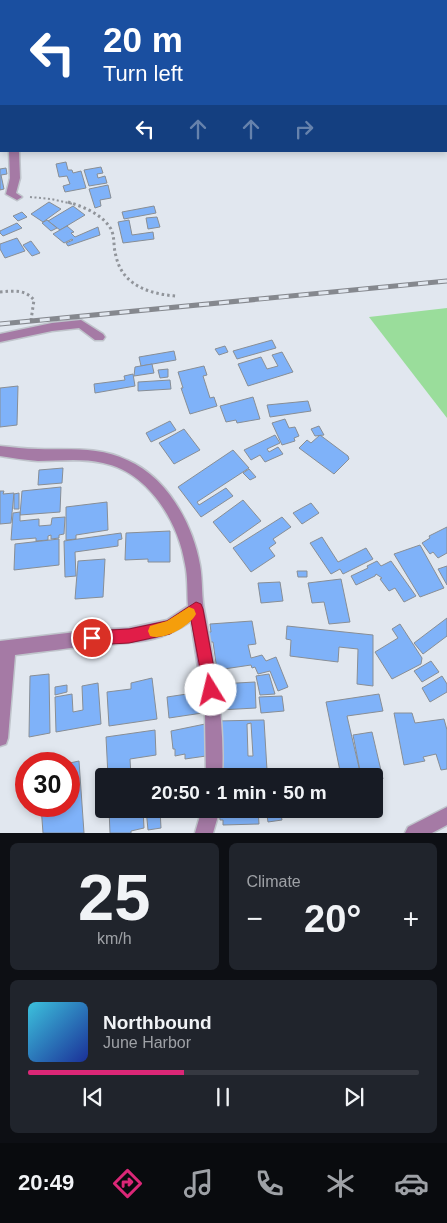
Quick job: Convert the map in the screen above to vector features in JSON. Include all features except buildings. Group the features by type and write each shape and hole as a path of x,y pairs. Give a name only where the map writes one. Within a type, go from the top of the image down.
{"street":[{"path":"14,152 15,178 11,194 17,197"},
{"path":"0,200 17,197"},
{"path":"0,338 81,324 98,338"},
{"path":"0,451 36,455 71,454 108,457 125,464 138,473 154,486 165,501 184,534 192,564 196,609 213,705 214,768"},
{"path":"0,738 4,649 129,636 154,631 170,627 196,609"},
{"path":"414,833 447,816"},
{"path":"204,833 208,818"}],"path":[{"path":"17,197 54,199 79,205 110,227 120,270 136,286 159,295 176,296"},
{"path":"0,292 21,290 30,294 34,300 34,308 27,332"}],"green space":[{"path":"447,308 447,418 369,317"}],"railway":[{"path":"0,324 447,281"}],"slow traffic":[{"path":"155,631 170,627 189,614"}],"route":[{"path":"92,638 129,636 170,627 196,609 211,690"}]}
